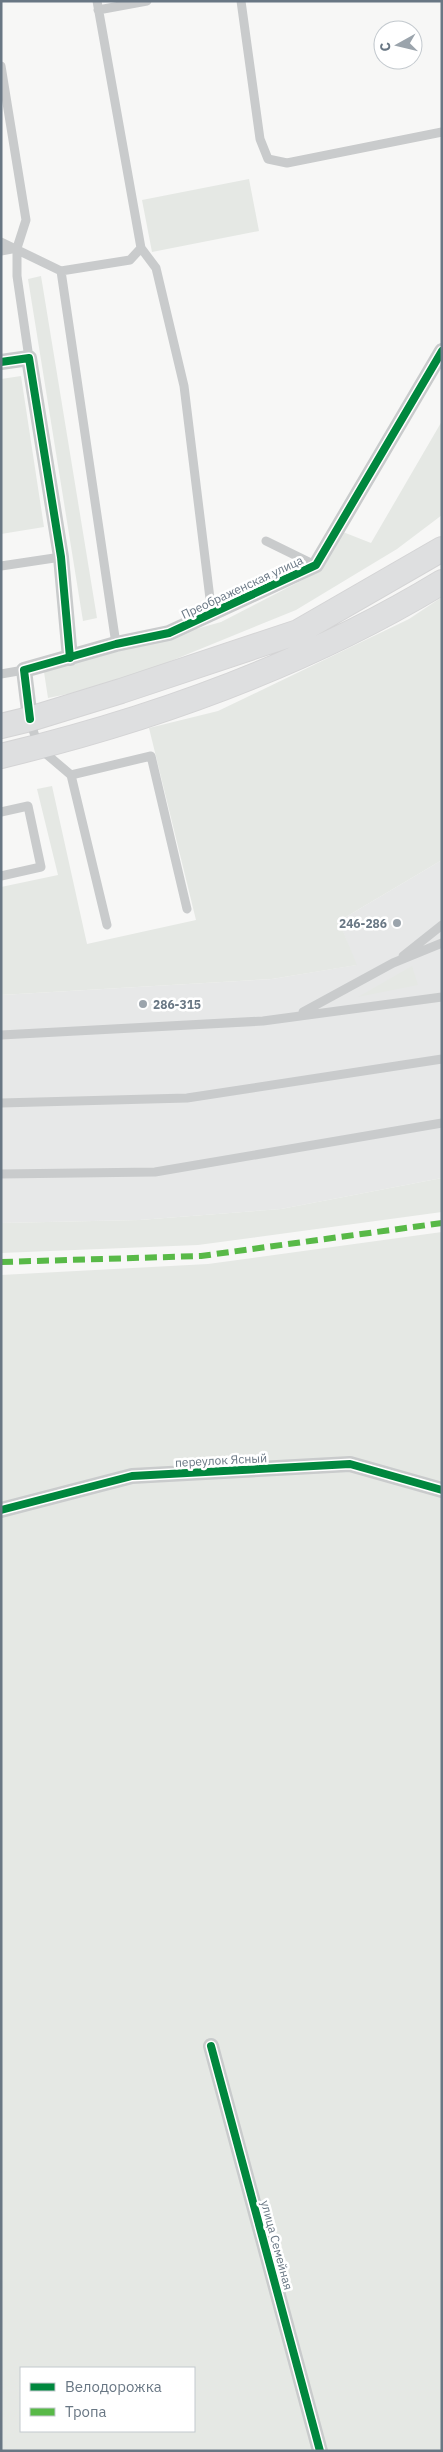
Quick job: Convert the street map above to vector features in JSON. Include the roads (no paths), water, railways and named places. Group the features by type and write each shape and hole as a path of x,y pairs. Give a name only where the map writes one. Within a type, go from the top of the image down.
{"main road":[{"path":"1,726 30,719 298,632 442,549"},
{"path":"1,756 104,730 313,652 396,610 442,582"}],"street":[{"name":"Преображенская улица","path":"24,670 116,644 169,633 316,566 442,350"},
{"path":"1,362 29,358 61,557 70,658"},
{"path":"24,670 30,719"},
{"name":"переулок Ясный","path":"1,1510 132,1476 350,1464 442,1490"},
{"name":"улица Семейная","path":"211,2046 320,2451"}],"lane":[{"path":"148,1 98,6 141,248 156,268 184,386 212,615"},
{"path":"241,1 260,139 268,159 287,163 442,132"},
{"path":"1,66 26,220 17,248 17,276 29,358"},
{"path":"1,242 17,248 61,271 130,260 141,248"},
{"path":"1,251 17,248"},
{"path":"61,271 116,644"},
{"path":"266,541 316,566"},
{"path":"1,566 61,557"},
{"path":"1,674 24,670"},
{"path":"30,719 38,747 71,775 106,925"},
{"path":"71,775 151,756 187,909"},
{"path":"1,812 28,806 41,867 1,876"},
{"path":"394,963 442,925"},
{"path":"297,1015 394,963 442,943"},
{"path":"1,1035 263,1021 442,997"},
{"path":"1,1103 187,1098 442,1059"},
{"path":"1,1174 155,1172 442,1123"}],"place":[{"name":"246-286","path":"397,923"},
{"name":"286-315","path":"143,1004"}]}
